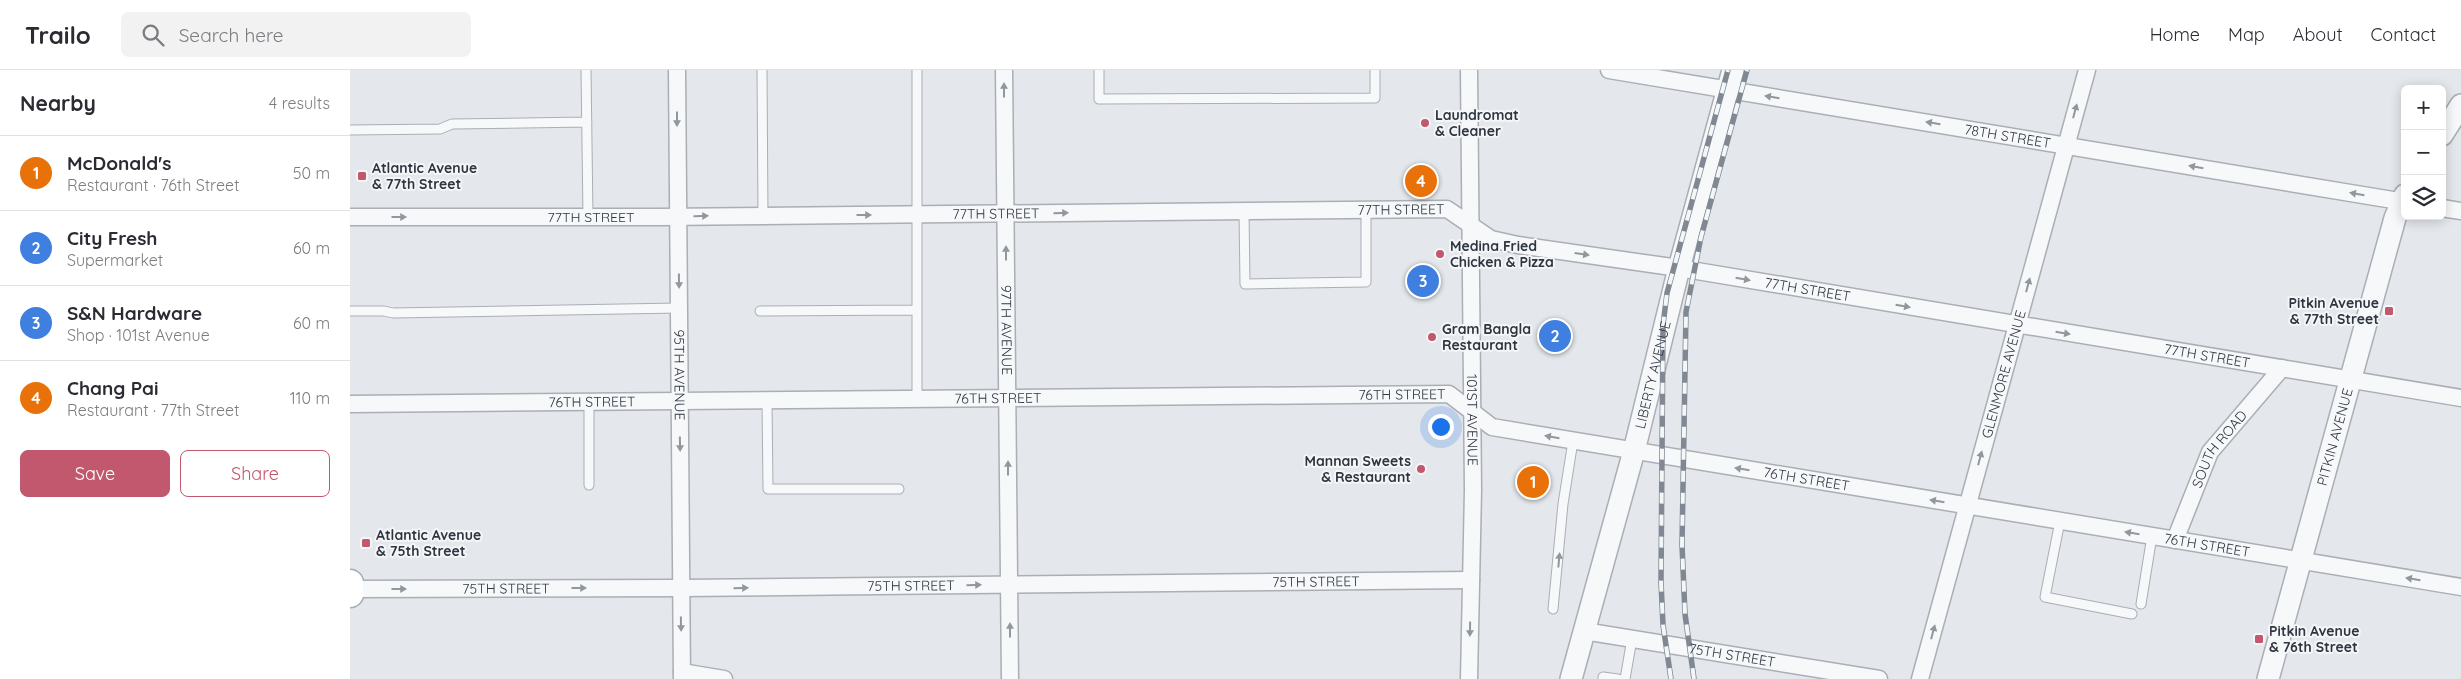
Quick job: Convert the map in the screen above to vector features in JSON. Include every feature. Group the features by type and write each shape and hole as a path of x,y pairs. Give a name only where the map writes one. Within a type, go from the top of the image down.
{"main road":[{"path":"350,583 350,594"}],"street":[{"name":"95TH AVENUE","path":"677,70 682,676"},
{"name":"97TH AVENUE","path":"1004,70 1010,679"},
{"name":"101ST AVENUE","path":"1469,70 1472,412 1469,679"},
{"name":"78TH STREET","path":"1609,70 1730,80 2066,144 2401,199"},
{"name":"GLENMORE AVENUE","path":"1920,679 2087,70"},
{"name":"LIBERTY AVENUE","path":"1571,679 1634,451 1679,268 1730,80"},
{"path":"2445,130 2461,104"},
{"name":"PITKIN AVENUE","path":"2268,679 2350,380 2401,206"},
{"name":"77TH STREET","path":"350,217 763,216 1447,208 1491,239 1679,268 2017,326 2461,398"},
{"path":"2446,209 2461,211"},
{"name":"SOUTH ROAD","path":"2175,540 2210,452 2282,368"},
{"name":"76TH STREET","path":"350,404 1008,400 1449,394 1492,427 2461,587"},
{"name":"75TH STREET","path":"350,589 681,588 1471,580"},
{"name":"75TH STREET","path":"1584,631 1879,679"},
{"path":"682,676 724,679"}],"lane":[{"path":"586,70 588,217"},
{"path":"762,70 763,216"},
{"path":"917,70 917,400"},
{"path":"1099,70 1099,99 1375,98 1375,70"},
{"path":"350,130 440,129 452,124 587,122"},
{"path":"1244,211 1244,284 1310,283 1366,282 1366,209"},
{"path":"350,311 384,310 393,313 679,308"},
{"path":"760,311 917,310"},
{"path":"767,402 768,489 899,489"},
{"path":"588,403 589,485"},
{"path":"1553,609 1563,504 1573,441"},
{"path":"2060,521 2045,598 2132,614"},
{"path":"2141,604 2152,536"},
{"path":"1625,679 1632,639"},
{"path":"1603,679 1603,677 1618,679"}],"railway":[{"path":"1671,679 1663,625 1661,582 1663,325 1667,293 1728,70"},
{"path":"1694,679 1685,614 1682,545 1686,312 1701,237 1747,70"}],"place":[{"name":"Laundromat & Cleaner","path":"1425,123"},
{"name":"Atlantic Avenue & 77th Street","path":"362,176"},
{"name":"Chang Pai","path":"1421,181"},
{"name":"Medina Fried Chicken & Pizza","path":"1440,254"},
{"name":"S&N Hardware","path":"1423,281"},
{"name":"Pitkin Avenue & 77th Street","path":"2389,311"},
{"name":"City Fresh","path":"1555,336"},
{"name":"Gram Bangla Restaurant","path":"1432,337"},
{"name":"Mannan Sweets & Restaurant","path":"1421,469"},
{"name":"McDonald's","path":"1533,482"},
{"name":"Atlantic Avenue & 75th Street","path":"366,543"},
{"name":"Pitkin Avenue & 76th Street","path":"2259,639"}]}
